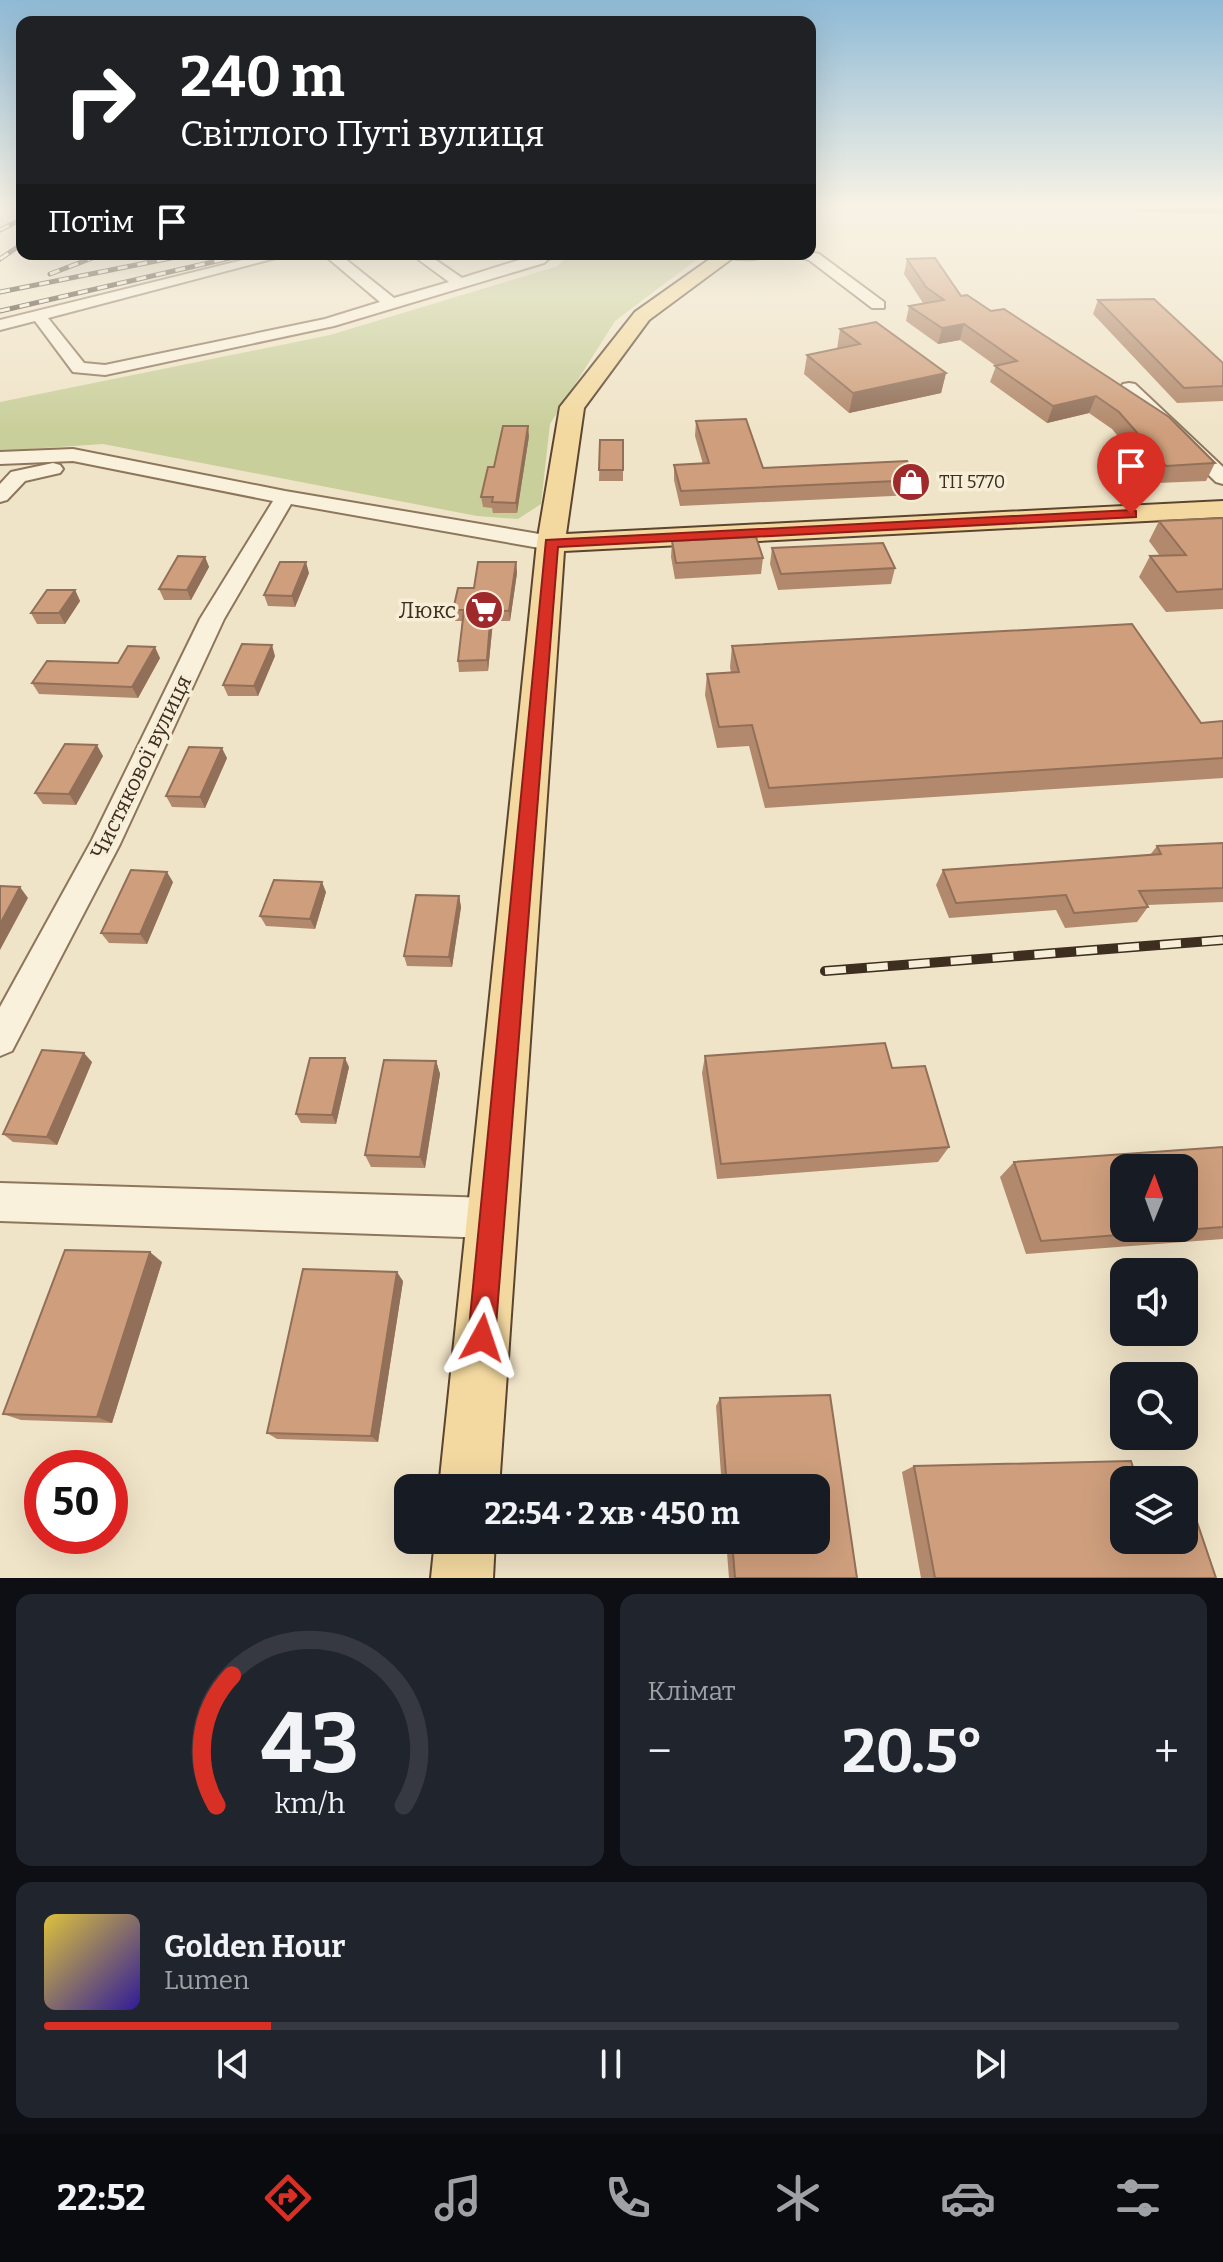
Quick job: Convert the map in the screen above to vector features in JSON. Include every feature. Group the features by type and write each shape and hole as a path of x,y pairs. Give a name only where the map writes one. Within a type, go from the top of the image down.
{"main road":[{"path":"470,1474 551,543 572,407 642,316 690,282"},
{"path":"551,543 1223,509"},
{"path":"462,1578 464,1554"}],"street":[{"path":"0,325 173,282"},
{"path":"364,282 392,304"},
{"path":"458,282 461,284"},
{"path":"38,315 79,368 105,370 328,323 469,282"},
{"path":"847,282 878,305"},
{"path":"1129,388 1223,478"},
{"path":"0,458 73,455 285,497 551,543"},
{"path":"0,496 9,475 102,460"},
{"name":"Чистякової вулиця","path":"0,1040 105,844 212,619 285,497"},
{"path":"0,1202 491,1218"}],"green space":[{"path":"506,282 667,282 615,321 550,424 541,504 518,519 477,516 103,444 0,451 0,402 330,335"}],"building":[{"path":"922,282 951,282 961,296 967,295 991,311 1004,309 1169,417 1215,463 1166,466 1119,412 1096,396 1053,406 995,366 1017,361 964,324 942,328 909,306 944,300"},
{"path":"1154,299 1223,363 1223,386 1184,388 1098,300"},
{"path":"876,322 946,373 853,393 807,355 860,344 840,329"},
{"path":"746,419 763,468 907,461 917,480 681,491 674,465 709,463 696,421"},
{"path":"503,426 528,426 516,503 492,502 493,497 481,497 488,467 494,467"},
{"path":"600,440 623,440 623,470 599,470"},
{"path":"1223,518 1223,589 1177,592 1150,556 1186,555 1159,521"},
{"path":"756,537 763,558 676,563 672,541"},
{"path":"883,543 895,568 781,574 772,548"},
{"path":"178,556 205,557 187,590 159,589"},
{"path":"280,562 306,562 292,596 264,595"},
{"path":"478,562 516,562 509,611 491,610 487,660 458,661 464,610 453,610 458,588 474,588"},
{"path":"47,590 75,590 59,613 31,613"},
{"path":"1132,624 1201,723 1223,721 1223,758 769,788 752,725 719,727 707,674 739,672 732,646"},
{"path":"242,644 272,645 254,686 223,685"},
{"path":"128,646 155,647 132,687 32,683 47,661 118,663"},
{"path":"65,744 97,745 69,794 35,793"},
{"path":"189,747 222,748 200,797 166,796"},
{"path":"1223,843 1223,888 1139,891 1148,907 1074,913 1066,895 956,903 943,870 1161,854 1157,846"},
{"path":"131,870 167,872 140,934 101,933"},
{"path":"274,880 322,882 310,919 260,916"},
{"path":"0,886 20,887 0,924"},
{"path":"416,895 459,896 449,957 404,956"},
{"path":"885,1043 892,1068 925,1066 949,1147 721,1164 705,1056"},
{"path":"42,1050 84,1053 47,1137 3,1134"},
{"path":"310,1058 345,1058 332,1115 296,1114"},
{"path":"384,1060 436,1061 420,1157 365,1155"},
{"path":"1223,1147 1223,1227 1198,1229 1198,1154 1125,1154"},
{"path":"1110,1155 1110,1236 1041,1241 1014,1162"},
{"path":"65,1250 150,1252 97,1417 3,1414"},
{"path":"303,1269 397,1272 371,1436 267,1433"},
{"path":"830,1395 857,1578 735,1578 733,1554 830,1554 830,1474 726,1474 720,1398"},
{"path":"1131,1461 1133,1466 1110,1466 1110,1554 1198,1554 1198,1525 1216,1578 935,1578 914,1466"}],"railway":[{"path":"0,292 52,282"},
{"path":"0,311 127,282"},
{"path":"825,971 1223,940"}],"place":[{"name":"ТП 5770","path":"911,482"},
{"name":"Люкс","path":"484,610"}],"route":[{"path":"482,1338 551,543 1131,514"}]}
